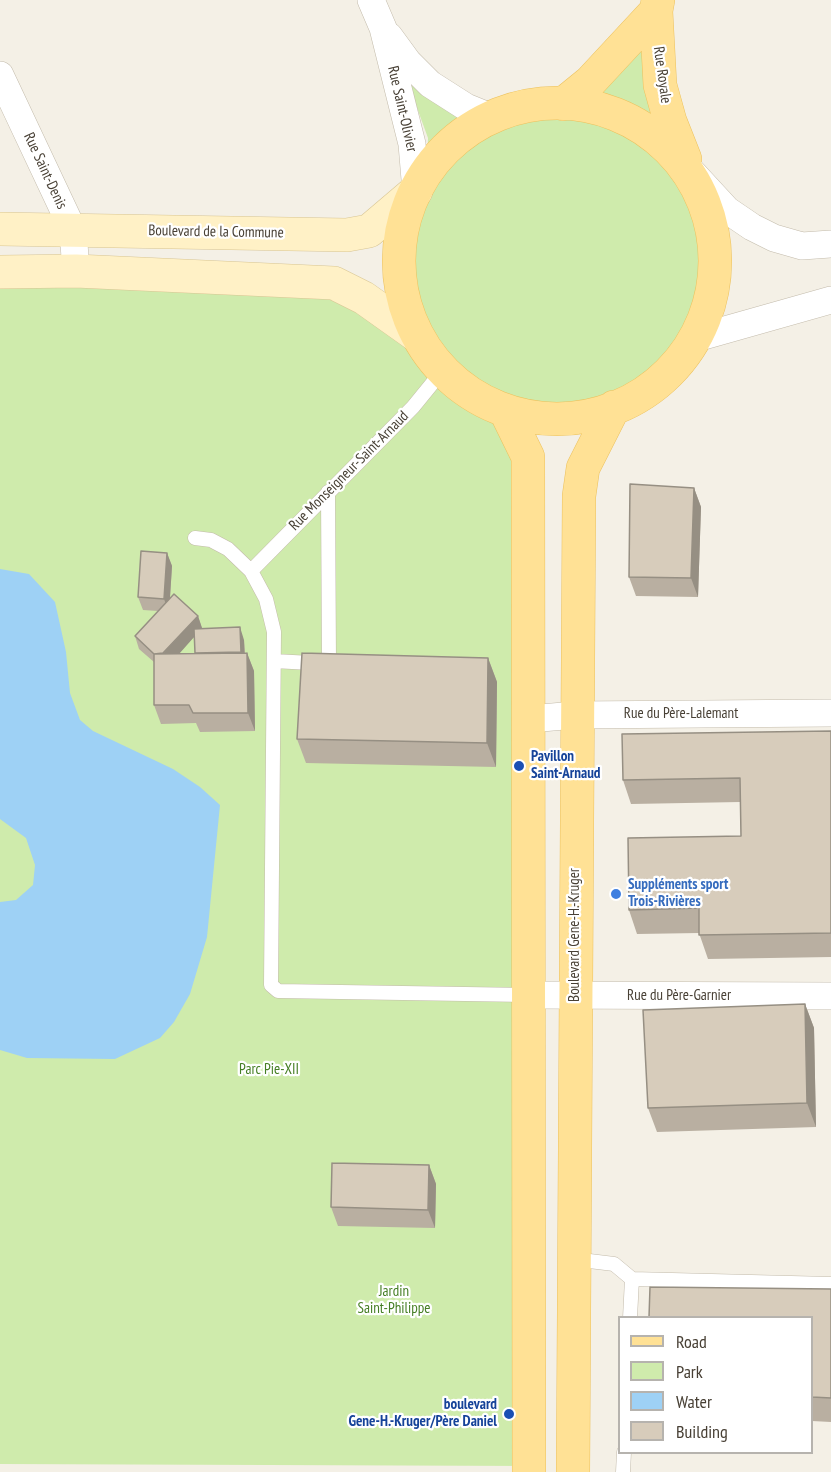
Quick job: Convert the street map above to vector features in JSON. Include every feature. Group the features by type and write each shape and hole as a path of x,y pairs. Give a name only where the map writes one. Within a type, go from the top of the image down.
{"main road":[{"name":"Rue Royale","path":"563,104 590,82 657,6"},
{"name":"Rue Royale","path":"657,6 660,85 670,121 691,171"},
{"path":"0,272 76,271 334,283 364,298 416,335 444,369 469,390 505,410 535,420 564,422 584,419 614,407 648,388 672,366 693,339 708,308 714,275 715,243 706,201 691,171 658,138 629,121 599,110 563,104 525,107 472,128 436,160 416,191 403,220 397,271 402,301 416,335"},
{"name":"Boulevard de la Commune","path":"0,229 347,235 369,231 416,191"},
{"name":"Boulevard Gene-H.-Kruger","path":"573,1472 575,716 579,496 583,468 614,407"},
{"path":"505,410 528,457 529,1472"}],"street":[{"name":"Rue Saint-Olivier","path":"371,0 382,28 412,144 416,191"},
{"name":"Rue Saint-Olivier","path":"382,28 408,62 430,84 466,106 493,118"},
{"name":"Rue Saint-Denis","path":"0,75 73,230 76,271"},
{"path":"691,171 727,210 752,227 774,238 802,246 831,244"},
{"path":"693,339 831,300"},
{"name":"Rue du Père-Lalemant","path":"530,719 575,716 831,713"},
{"name":"Rue du Père-Garnier","path":"527,995 831,996"}],"lane":[{"name":"Rue Monseigneur-Saint-Arnaud","path":"250,571 413,407 444,369"},
{"path":"274,661 329,664 328,492"},
{"path":"195,538 211,540 228,549 250,571 266,599 274,632 270,834 271,986 278,990 527,995"},
{"path":"573,1259 614,1264 632,1279 831,1284"},
{"path":"630,1316 632,1279"},
{"path":"623,1472 624,1454"}],"green space":[{"path":"656,11 659,119 643,122 592,101"},
{"path":"400,61 480,121 427,168 428,138"},
{"path":"557,105 587,108 631,123 656,140 678,162 695,187 701,201 710,231 713,261 710,291 695,335 678,360 656,382 631,399 617,405 587,414 557,417 527,414 483,399 458,382 436,360 419,335 413,321 404,291 401,261 404,231 419,187 436,162 458,140 483,123 497,117 527,108"},
{"name":"Parc Pie-XII","path":"306,278 409,337 512,433 535,1466 0,1464 0,281"}],"water":[{"path":"0,569 29,574 55,602 66,652 70,693 80,720 93,731 173,769 200,787 220,805 207,937 190,994 174,1022 160,1038 115,1059 27,1058 0,1050 0,902 16,900 33,885 35,865 26,838 0,819"}],"building":[{"path":"630,484 694,488 691,578 629,577"},
{"path":"141,551 167,553 164,599 138,597"},
{"path":"174,594 198,616 163,653 154,654 135,636"},
{"path":"240,627 241,652 195,653 194,629"},
{"path":"247,653 248,713 193,713 189,705 154,705 154,654"},
{"path":"302,653 488,658 487,743 297,739"},
{"path":"831,731 831,933 699,935 699,908 629,910 628,838 741,836 740,778 623,780 622,734"},
{"path":"805,1004 807,1103 648,1108 643,1010"},
{"path":"332,1163 429,1165 428,1210 331,1207"},
{"path":"650,1287 831,1289 831,1398 813,1397 813,1316 649,1316"}],"place":[{"name":"Pavillon Saint-Arnaud","path":"519,766"},
{"name":"Suppléments sport Trois-Rivières","path":"616,894"},
{"name":"boulevard Gene-H.-Kruger/Père Daniel","path":"509,1414"}],"park label":[{"name":"Jardin Saint-Philippe","path":"394,1300"}]}
